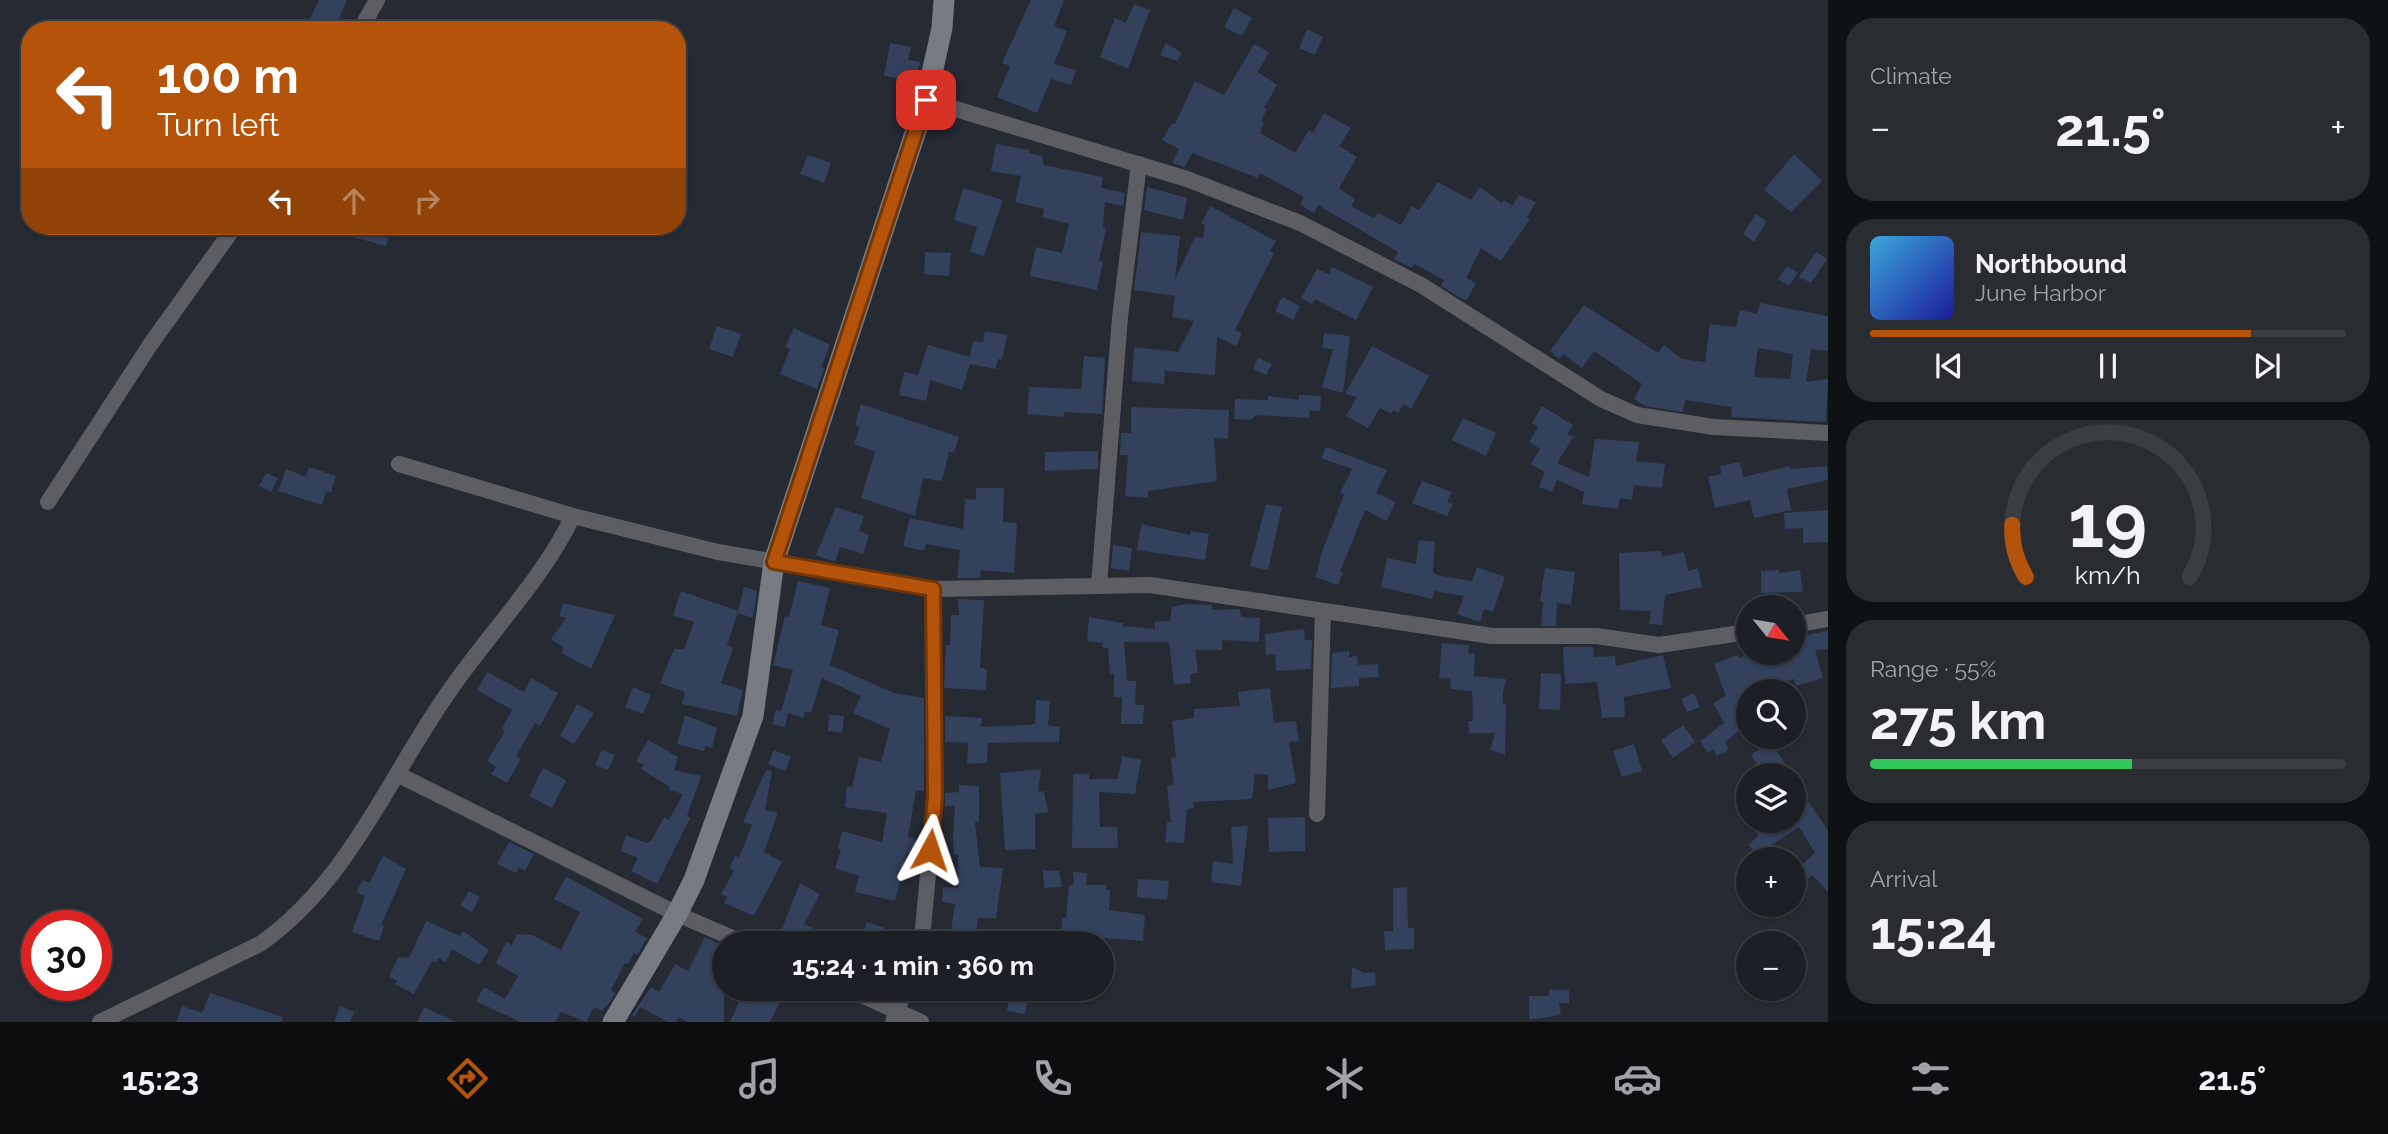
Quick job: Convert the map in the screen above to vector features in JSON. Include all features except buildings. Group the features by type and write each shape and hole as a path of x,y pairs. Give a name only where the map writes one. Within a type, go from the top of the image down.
{"main road":[{"path":"613,1022 677,914 713,828 753,716 774,562 926,100 942,28 944,0"}],"street":[{"path":"365,21 377,0"},
{"path":"926,100 1226,192 1300,223 1421,285 1601,399 1637,415 1714,427 1828,433"},
{"path":"1099,585 1120,317 1139,164"},
{"path":"48,502 150,345 229,235"},
{"path":"399,464 573,516 718,552 933,589 1150,585 1492,636 1596,636 1659,645 1736,634"},
{"path":"100,1022 237,956 284,927 315,898 337,870 452,688 552,555 573,516"},
{"path":"922,931 935,797 933,589"},
{"path":"1317,814 1323,611"},
{"path":"1806,623 1828,619"},
{"path":"397,774 716,931"},
{"path":"869,1001 896,1017 921,1022"}],"route":[{"path":"926,100 774,562 933,589 935,797 930,850"}]}
